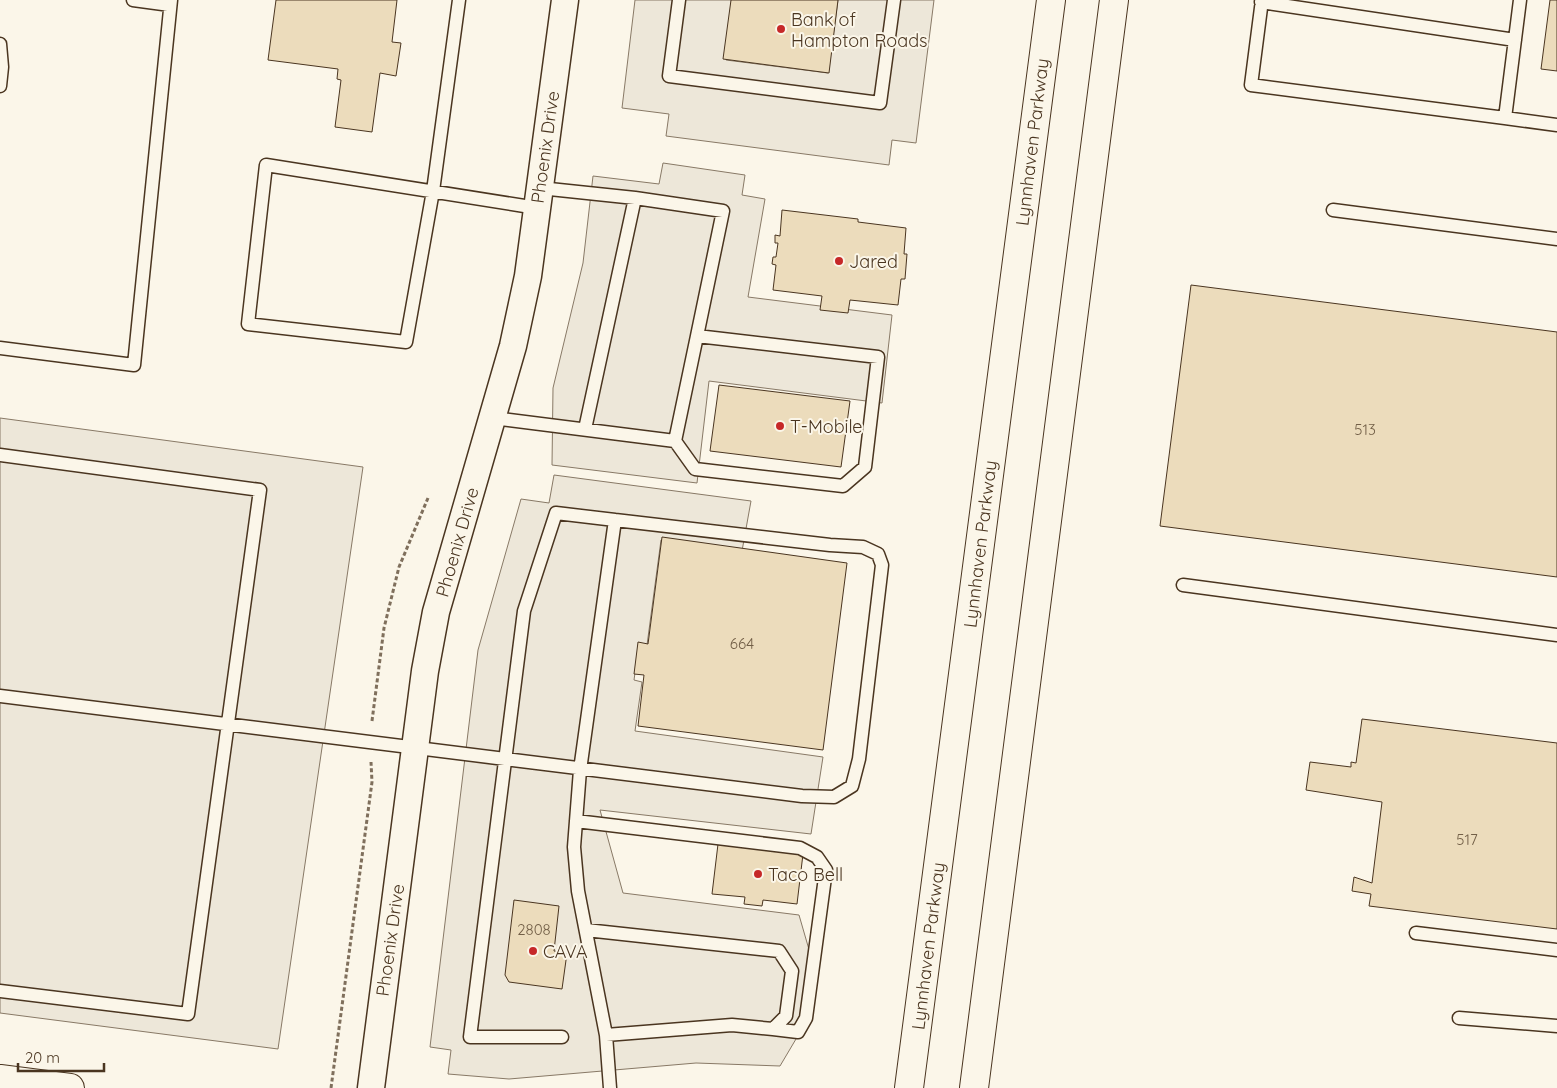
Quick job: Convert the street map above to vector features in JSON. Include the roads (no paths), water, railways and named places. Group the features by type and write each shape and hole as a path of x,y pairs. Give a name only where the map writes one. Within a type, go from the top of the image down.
{"main road":[{"name":"Lynnhaven Parkway","path":"909,1088 1051,0"},
{"path":"974,1088 1114,0"},
{"path":"0,1079 37,1086 70,1088"}],"street":[{"name":"Phoenix Drive","path":"371,1088 425,671 436,612 493,418 517,328 528,276 565,0"}],"lane":[{"path":"0,348 134,365 170,2 133,0"},
{"path":"459,0 433,191 406,342 248,324 266,165 433,191 538,198 635,198 723,211 675,441 695,469 843,486 865,466 878,357 697,336"},
{"path":"679,0 669,76 880,103 894,0"},
{"path":"1505,118 1520,0"},
{"path":"1515,40 1262,1 1251,85 1557,125"},
{"path":"0,44 0,86"},
{"path":"585,430 635,198"},
{"path":"1333,210 1557,239"},
{"path":"493,418 675,441"},
{"path":"0,455 260,490 188,1014 0,991"},
{"path":"0,696 416,748 505,760 580,770 802,796 834,797 852,786 859,759 882,565 878,554 863,547 556,513 524,612 505,760 470,1037 562,1037"},
{"path":"610,1088 606,1035 577,882 574,846 580,770 615,520"},
{"path":"1184,585 1557,635"},
{"path":"576,821 800,848 816,857 826,870 806,1018 798,1032 732,1025 606,1035"},
{"path":"586,930 780,951 792,971 786,1016 773,1029"},
{"path":"1416,933 1557,950"},
{"path":"1459,1018 1557,1026"}],"place":[{"name":"Bank of Hampton Roads","path":"781,29"},
{"name":"Jared","path":"839,261"},
{"name":"T-Mobile","path":"780,426"},
{"name":"Taco Bell","path":"758,874"},
{"name":"CAVA","path":"533,951"}]}
